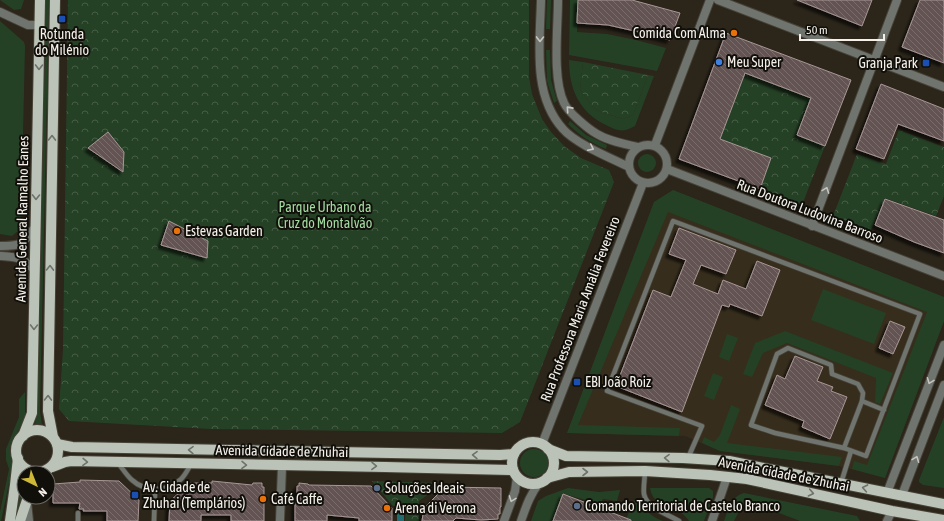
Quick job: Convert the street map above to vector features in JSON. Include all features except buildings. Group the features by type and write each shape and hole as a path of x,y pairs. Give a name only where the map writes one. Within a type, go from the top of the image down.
{"main road":[{"name":"Avenida General Ramalho Eanes","path":"23,436 32,413 40,0"},
{"name":"Avenida General Ramalho Eanes","path":"55,0 48,411 55,440"},
{"path":"10,521 18,458 17,446 23,436 38,430 46,432 55,440 58,456 50,465"},
{"name":"Avenida Cidade de Zhuhai","path":"55,440 72,447 500,456 514,454"},
{"path":"535,442 545,446 552,454 553,467 543,480 528,483 522,481 515,474 512,465 514,454 517,449 522,445 535,442"},
{"name":"Avenida Cidade de Zhuhai","path":"545,446 566,456 688,458 729,461 944,504"},
{"path":"18,458 22,465"},
{"name":"Avenida Cidade de Zhuhai","path":"56,466 65,462 71,462 282,466 385,466 515,474"},
{"name":"Avenida Cidade de Zhuhai","path":"543,480 569,472 646,471 691,473 747,479 892,511 944,520"},
{"path":"20,521 25,505"}],"street":[{"path":"541,0 540,70 547,105 563,130 584,145 629,168"},
{"path":"558,0 557,79 564,104 580,121 598,134 613,141 638,147"},
{"path":"655,145 710,0"},
{"path":"718,0 944,87"},
{"path":"812,226 897,0"},
{"path":"0,12 28,25 39,24"},
{"path":"644,145 655,145 662,150 668,162 667,169 660,179 649,184 643,183 634,177 629,168 630,156 638,147 644,145"},
{"name":"Rua Doutora Ludovina Barroso","path":"667,169 944,276"},
{"name":"Rua Professora Maria Amália Fevereiro","path":"545,446 643,183"},
{"path":"0,246 19,245 27,239 35,228"},
{"path":"0,256 16,257 21,259 28,263 34,271"},
{"path":"887,493 944,345"},
{"path":"902,495 944,385"},
{"path":"280,521 282,466"},
{"path":"504,521 515,491 515,474"},
{"path":"712,521 727,477"},
{"path":"521,521 533,490 543,480"},
{"path":"28,505 29,521"},
{"path":"887,521 892,511"}],"lane":[{"path":"688,458 702,426 608,391 673,221 920,314 866,456 844,448 775,433 751,425 778,354 788,348 831,365 832,374 858,384 863,393 862,401 844,448"},
{"path":"862,401 884,410"},
{"path":"841,484 851,451"},
{"path":"118,463 131,480 141,487 155,490 170,486 181,480 191,464"},
{"path":"646,471 644,494 649,503 659,511 679,521"},
{"path":"154,521 155,490"},
{"path":"78,513 78,521"}],"shaded area":[{"path":"673,190 944,297 944,321 885,478 839,466 720,451 685,436 567,433 654,202"}],"green space":[{"path":"0,0 24,0 21,9 14,10"},
{"path":"46,0 49,0 40,412 42,424 35,424 37,412"},
{"name":"Parque Urbano da Cruz do Montalvão","path":"68,0 529,0 529,77 532,94 542,119 551,132 564,146 581,158 609,170 614,182 520,422 502,433 211,429 69,421 59,409 63,349"},
{"path":"547,0 551,0 550,29 546,29"},
{"path":"570,0 578,0 577,32 607,34 666,48 657,71 569,55"},
{"path":"0,21 24,42 25,46 21,223 18,231 12,236 0,234"},
{"path":"546,50 550,50 551,80 557,101 554,103 547,81"},
{"path":"569,60 583,62 580,90 594,108 601,112 623,119 633,115 648,75 654,76 635,126 627,130 617,130 597,120 582,106 577,98 571,81"},
{"path":"583,62 648,75 633,115 623,119 601,112 594,108 580,90"},
{"path":"745,73 811,98 797,135 825,146 802,205 759,189 771,158 720,139"},
{"path":"570,121 586,135 607,145 606,149 581,135 568,124"},
{"path":"899,130 944,147 944,196 936,216 885,198 871,230 833,216 857,154 886,164"},
{"path":"647,154 653,157 656,163 653,169 647,172 641,169 638,163 641,157"},
{"path":"673,190 944,297 944,321 885,478 852,469 854,461 867,465 927,312 668,212 578,425 680,428 679,436 567,433 654,202"},
{"path":"823,289 886,313 874,344 811,320"},
{"path":"785,331 893,373 880,404 875,402 876,378 787,343 763,353 752,377 743,374 755,343"},
{"path":"727,334 738,338 729,361 719,357"},
{"path":"713,373 723,377 714,400 704,396"},
{"path":"25,392 25,417 10,447 12,469 0,521 0,512 9,469 6,460 6,449 19,417 19,399"},
{"path":"731,405 740,409 727,443 842,457 839,466 720,451 702,443 704,437 714,442 720,435"},
{"path":"944,417 944,488 923,485 919,482 919,480"},
{"path":"534,449 544,453 548,463 544,473 534,477 524,473 520,463 524,453"},
{"path":"372,481 441,483 419,501 419,521 405,521 406,506 393,506"},
{"path":"568,488 599,492 620,490 617,501 603,499 600,504 564,494 553,521 531,521 538,501 546,496"},
{"path":"650,488 709,488 713,491 713,497 704,521 689,521 679,511 661,504 656,500 652,495"},
{"path":"744,493 857,516 860,521 800,521 748,501 741,507 734,521 724,521 733,500"},
{"path":"636,497 647,512 663,521 633,521 626,519"},
{"path":"17,505 21,505 15,521"}],"water":[{"path":"397,508 404,508 404,521 397,521"}],"place":[{"name":"Rotunda do Milénio","path":"62,19"},
{"name":"Comida Com Alma","path":"734,33"},
{"name":"Meu Super","path":"719,62"},
{"name":"Granja Park","path":"926,63"},
{"name":"Estevas Garden","path":"177,231"},
{"name":"EBI João Roiz","path":"577,382"},
{"name":"Soluções Ideais","path":"377,488"},
{"name":"Av. Cidade de Zhuhai (Templários)","path":"135,495"},
{"name":"Café Caffe","path":"263,499"},
{"name":"Comando Territorial de Castelo Branco","path":"577,506"},
{"name":"Arena di Verona","path":"387,508"}]}
